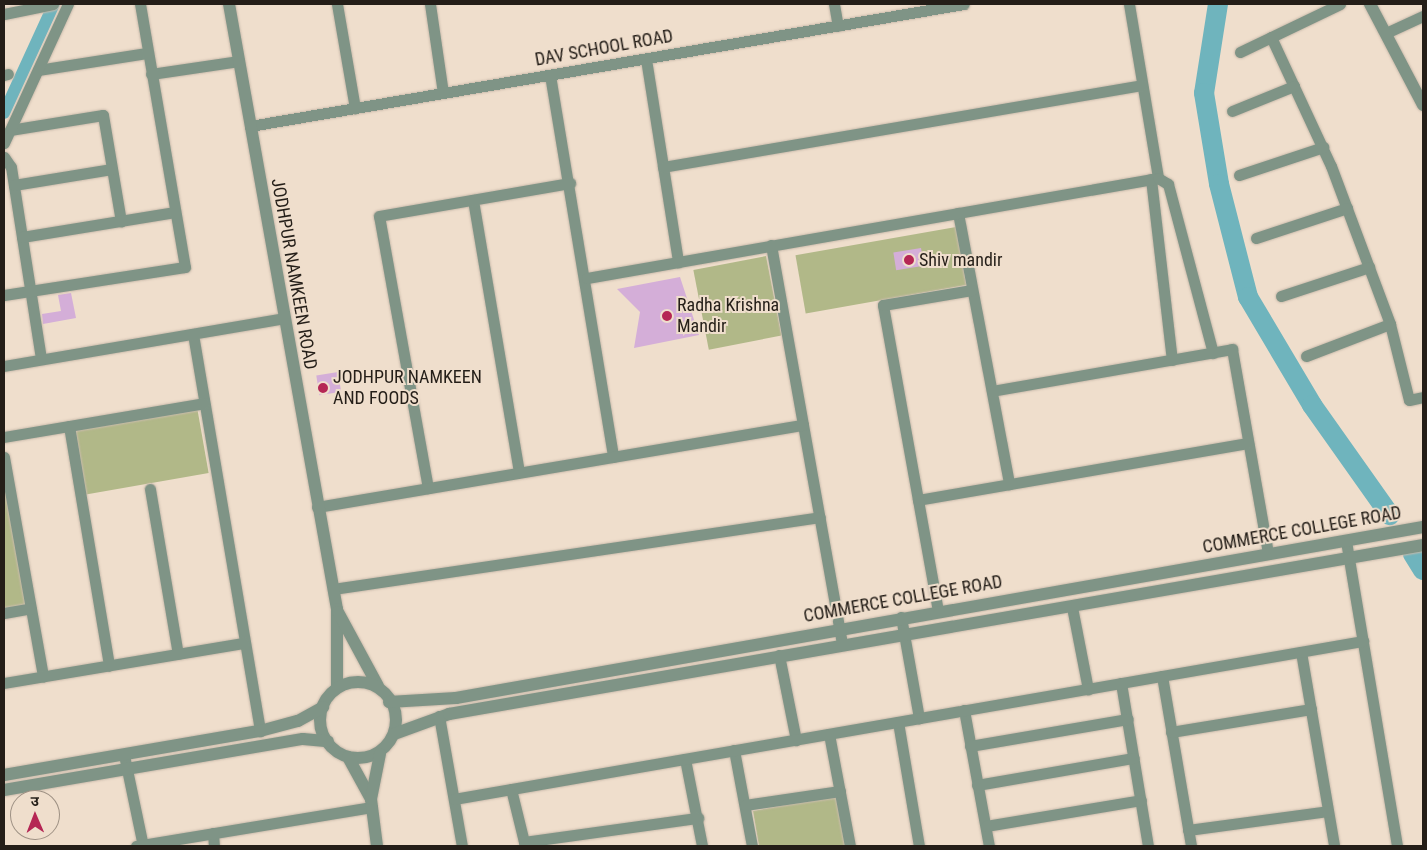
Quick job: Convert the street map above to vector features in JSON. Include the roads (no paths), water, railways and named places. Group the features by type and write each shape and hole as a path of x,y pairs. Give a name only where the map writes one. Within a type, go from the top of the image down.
{"street":[{"path":"4,143 68,4"},
{"path":"4,295 185,267 140,4"},
{"name":"JODHPUR NAMKEEN ROAD","path":"229,4 317,507 337,609"},
{"path":"337,4 355,108"},
{"path":"430,4 442,93"},
{"path":"834,4 838,26"},
{"name":"DAV SCHOOL ROAD","path":"250,126 838,26 943,6 964,4"},
{"path":"1129,4 1154,178 1172,360"},
{"path":"1240,52 1340,4"},
{"path":"1370,4 1423,105"},
{"path":"4,14 49,5"},
{"path":"1386,34 1423,16"},
{"path":"1271,37 1323,147 1347,208 1390,324 1409,400 1423,397"},
{"path":"38,70 147,53"},
{"path":"646,58 678,262"},
{"path":"151,74 239,61"},
{"path":"550,75 587,278 613,457"},
{"path":"663,167 1142,85"},
{"path":"1232,111 1294,86"},
{"path":"10,130 103,115 121,221"},
{"path":"1239,175 1323,147"},
{"path":"4,157 14,184 41,360"},
{"path":"14,184 112,168"},
{"path":"587,278 1154,178 1168,184 1212,352"},
{"path":"428,488 379,216 570,183"},
{"path":"473,200 519,472"},
{"path":"1256,238 1347,208"},
{"path":"22,238 175,212"},
{"path":"958,213 1009,484"},
{"path":"772,246 842,643"},
{"path":"1281,296 1369,267"},
{"path":"938,611 883,305 972,290"},
{"path":"4,366 284,318"},
{"path":"1306,356 1390,324"},
{"path":"193,334 260,731"},
{"path":"992,391 1232,349 1268,554"},
{"path":"4,437 204,403"},
{"path":"317,507 803,424"},
{"path":"69,426 109,666"},
{"path":"918,500 1248,443"},
{"path":"4,456 5,474 43,677"},
{"path":"150,489 178,654"},
{"path":"333,589 820,517"},
{"name":"COMMERCE COLLEGE ROAD","path":"389,702 456,698 902,617 1423,527"},
{"path":"1346,541 1396,846"},
{"path":"394,734 439,716 842,643 1072,607 1423,545"},
{"path":"1072,607 1088,689"},
{"path":"4,613 31,608"},
{"path":"337,609 378,686 389,702 396,719 394,734 380,754 372,803 377,846"},
{"path":"4,775 260,731 298,721 323,707 336,687 337,609"},
{"path":"902,617 919,718"},
{"path":"454,799 1362,641"},
{"path":"4,683 244,643"},
{"path":"1301,652 1334,846"},
{"path":"779,655 796,740"},
{"path":"1162,676 1190,846"},
{"path":"336,687 354,680 378,686"},
{"path":"1121,683 1148,846"},
{"path":"323,707 322,725 328,741"},
{"path":"964,710 989,846"},
{"path":"1171,732 1311,710"},
{"path":"439,716 462,846"},
{"path":"970,746 1128,720"},
{"path":"898,722 919,846"},
{"path":"829,734 850,846"},
{"path":"4,790 303,739 328,741 348,756 372,803"},
{"path":"734,750 752,846"},
{"path":"348,756 380,754"},
{"path":"124,755 140,846 372,803"},
{"path":"977,784 1134,758"},
{"path":"685,759 702,846"},
{"path":"511,789 525,844 698,818"},
{"path":"744,805 840,791"},
{"path":"986,826 1141,800"},
{"path":"1188,830 1328,811"},
{"path":"213,833 214,846"}],"waterway":[{"path":"4,113 54,4"},
{"path":"1218,4 1204,93 1219,184 1248,297 1312,405 1390,515"},
{"path":"1413,554 1423,570"}],"place":[{"name":"Shiv mandir","path":"909,260"},
{"name":"Radha Krishna Mandir","path":"667,316"},
{"name":"JODHPUR NAMKEEN AND FOODS","path":"323,388"}]}
